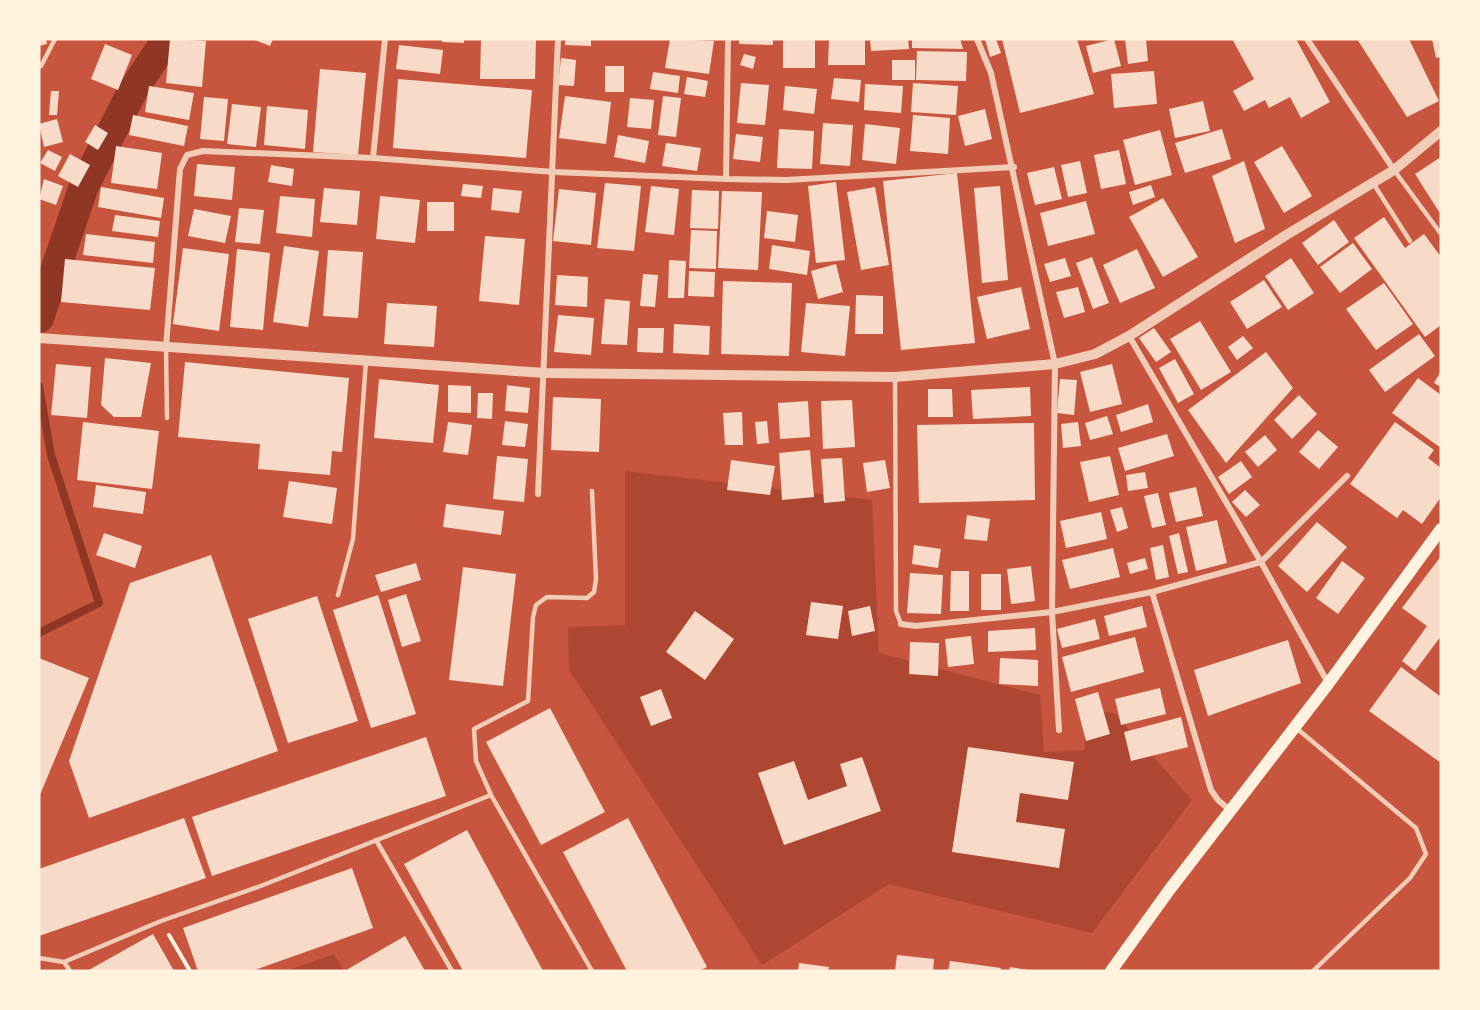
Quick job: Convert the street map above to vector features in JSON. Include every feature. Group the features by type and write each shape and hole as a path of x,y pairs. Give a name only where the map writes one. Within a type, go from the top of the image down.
{"main road":[{"path":"1111,971 1170,889 1232,812 1439,536"}],"street":[{"path":"373,158 386,39"},
{"path":"538,494 554,172 558,39"},
{"path":"726,179 728,39"},
{"path":"977,39 992,73 1055,364 1052,612 1059,730"},
{"path":"1307,39 1394,170"},
{"path":"39,338 545,373 895,377 1055,364 1095,354 1129,336 1283,237 1394,170 1441,131"},
{"path":"166,347 180,169 187,154 203,152 373,158 554,172 786,180 1014,167"},
{"path":"1129,336 1261,562 1328,684"},
{"path":"901,624 916,626 1052,612 1152,592 1261,562 1347,476"},
{"path":"1152,592 1211,790 1218,800 1232,812"}],"lane":[{"path":"40,67 55,39"},
{"path":"1394,170 1441,234"},
{"path":"1373,183 1410,240"},
{"path":"166,347 167,418"},
{"path":"338,595 353,539 366,361"},
{"path":"895,377 896,611 901,624"},
{"path":"592,490 596,579 594,592 587,598 548,597 536,605 533,617 528,701 474,729 476,761 491,795 592,971"},
{"path":"1295,727 1416,828 1426,854 1410,878 1313,971"},
{"path":"39,958 64,962 161,921 258,887 491,795"},
{"path":"376,840 452,971"},
{"path":"64,962 69,971"}],"path":[{"path":"161,921 190,971"}],"shaded area":[{"path":"625,471 872,500 879,653 1040,695 1044,752 1085,750 1084,710 1114,713 1192,800 1092,933 889,884 762,965 569,670 568,627 625,625"},
{"path":"334,954 344,971 286,971"}],"building":[{"path":"39,39 46,39 47,44 39,46"},
{"path":"170,39 206,41 202,87 166,83"},
{"path":"252,39 273,39 270,46"},
{"path":"442,39 464,39 464,43 442,42"},
{"path":"481,39 536,39 535,79 480,79"},
{"path":"565,39 591,39 591,46 565,45"},
{"path":"670,39 714,41 709,74 665,68"},
{"path":"739,39 773,39 773,45 739,44"},
{"path":"783,39 815,39 815,68 783,68"},
{"path":"829,39 865,39 865,65 828,65"},
{"path":"870,39 908,39 909,49 871,51"},
{"path":"912,39 960,39 963,49 912,48"},
{"path":"985,39 996,39 1001,53 990,57"},
{"path":"1002,39 1077,39 1094,94 1020,113"},
{"path":"1114,39 1121,66 1093,73 1086,46"},
{"path":"1125,39 1146,39 1148,61 1128,64"},
{"path":"1232,39 1296,39 1330,102 1301,118 1290,97 1269,108 1265,100 1244,111 1233,91 1254,79"},
{"path":"1357,39 1409,39 1439,101 1407,117"},
{"path":"1432,39 1441,39 1441,57 1436,58"},
{"path":"105,44 132,55 118,90 91,79"},
{"path":"399,45 443,50 440,74 396,69"},
{"path":"917,51 967,52 966,81 916,80"},
{"path":"744,54 756,57 753,69 740,65"},
{"path":"561,58 576,60 574,86 558,85"},
{"path":"892,60 915,60 915,80 892,80"},
{"path":"605,66 624,66 624,92 605,92"},
{"path":"320,69 366,73 358,155 313,152"},
{"path":"1154,71 1157,104 1114,108 1111,74"},
{"path":"653,72 680,76 678,93 650,89"},
{"path":"687,77 708,81 705,97 684,94"},
{"path":"834,78 861,80 859,102 831,99"},
{"path":"398,79 532,90 526,158 393,148"},
{"path":"741,83 769,85 765,125 737,123"},
{"path":"913,83 958,86 956,115 911,112"},
{"path":"865,84 903,86 901,113 864,110"},
{"path":"149,86 194,93 189,120 145,112"},
{"path":"785,86 817,89 814,114 783,110"},
{"path":"51,91 59,91 57,115 49,115"},
{"path":"565,96 611,102 606,144 559,138"},
{"path":"663,96 681,98 676,137 658,135"},
{"path":"204,97 228,99 224,141 200,139"},
{"path":"630,98 654,100 651,129 627,127"},
{"path":"1203,101 1210,131 1175,138 1169,109"},
{"path":"232,104 261,107 256,147 227,144"},
{"path":"267,106 308,110 305,149 264,145"},
{"path":"985,109 992,139 965,146 958,116"},
{"path":"133,115 188,126 184,146 129,135"},
{"path":"913,115 950,118 948,154 910,151"},
{"path":"57,119 63,142 44,147 39,124"},
{"path":"823,123 853,125 850,166 820,164"},
{"path":"865,124 900,128 896,164 862,160"},
{"path":"95,125 108,133 98,150 85,142"},
{"path":"779,129 814,131 812,169 777,168"},
{"path":"1222,129 1231,159 1185,173 1175,143"},
{"path":"1160,130 1172,175 1135,185 1123,140"},
{"path":"736,134 763,137 760,162 733,159"},
{"path":"618,135 649,141 645,163 614,157"},
{"path":"666,143 701,148 697,171 662,166"},
{"path":"116,146 162,153 157,189 111,183"},
{"path":"1282,146 1312,196 1284,213 1254,162"},
{"path":"48,150 62,157 55,171 40,163"},
{"path":"1119,150 1126,184 1101,189 1094,155"},
{"path":"70,154 90,165 78,187 58,176"},
{"path":"1441,157 1441,215 1415,174"},
{"path":"1080,161 1087,193 1068,197 1061,165"},
{"path":"1244,161 1265,229 1235,243 1212,176"},
{"path":"197,164 235,167 232,200 194,196"},
{"path":"271,165 294,169 292,186 268,182"},
{"path":"1054,167 1062,199 1035,205 1027,173"},
{"path":"957,173 975,343 901,350 883,181"},
{"path":"44,179 63,186 56,205 39,199"},
{"path":"836,182 845,260 816,263 808,186"},
{"path":"605,183 641,186 634,251 597,248"},
{"path":"463,184 483,186 481,198 461,196"},
{"path":"1151,185 1155,197 1133,205 1129,192"},
{"path":"651,186 679,189 674,235 645,232"},
{"path":"1000,186 1008,280 982,283 974,188"},
{"path":"101,187 164,198 161,218 98,207"},
{"path":"875,187 889,265 861,270 847,192"},
{"path":"324,188 360,191 357,225 320,222"},
{"path":"493,188 522,191 519,213 491,210"},
{"path":"559,189 596,193 591,245 553,241"},
{"path":"692,190 719,191 718,229 690,228"},
{"path":"722,191 762,192 758,270 718,268"},
{"path":"280,196 315,199 312,237 276,233"},
{"path":"380,196 420,200 415,243 376,239"},
{"path":"1163,198 1198,257 1163,277 1129,217"},
{"path":"1086,201 1095,234 1048,246 1040,213"},
{"path":"427,202 454,202 454,231 427,231"},
{"path":"239,208 264,210 260,244 235,242"},
{"path":"194,209 231,216 225,243 188,236"},
{"path":"767,211 798,215 795,242 764,238"},
{"path":"115,215 160,221 158,237 112,231"},
{"path":"1384,217 1405,248 1424,234 1441,257 1441,325 1425,337 1354,238"},
{"path":"1334,220 1349,242 1318,265 1302,243"},
{"path":"691,230 717,231 716,269 689,268"},
{"path":"86,234 155,242 153,263 83,255"},
{"path":"485,236 525,239 519,305 479,301"},
{"path":"1353,243 1372,269 1340,293 1320,267"},
{"path":"772,245 810,251 807,275 769,269"},
{"path":"284,246 319,251 308,327 273,322"},
{"path":"183,248 229,254 219,331 173,324"},
{"path":"237,249 270,253 263,330 230,327"},
{"path":"1137,249 1155,288 1120,303 1103,265"},
{"path":"328,250 363,252 358,318 323,316"},
{"path":"1092,257 1109,303 1093,309 1076,263"},
{"path":"1065,258 1071,276 1050,282 1044,264"},
{"path":"1291,258 1314,293 1288,310 1265,276"},
{"path":"65,259 155,268 150,310 61,302"},
{"path":"669,260 686,261 684,298 668,298"},
{"path":"836,264 843,292 818,299 811,271"},
{"path":"689,271 715,272 714,297 688,296"},
{"path":"643,274 658,275 655,307 640,306"},
{"path":"557,275 588,277 587,307 555,305"},
{"path":"1264,280 1282,307 1247,329 1230,302"},
{"path":"723,281 792,283 789,356 721,354"},
{"path":"1384,283 1413,324 1376,350 1346,309"},
{"path":"1021,287 1030,329 987,339 977,297"},
{"path":"1078,287 1085,312 1064,318 1056,292"},
{"path":"856,295 883,296 883,334 855,334"},
{"path":"605,299 630,301 627,345 601,344"},
{"path":"387,303 437,306 434,347 384,344"},
{"path":"806,303 850,306 845,356 801,352"},
{"path":"558,315 594,318 591,355 554,352"},
{"path":"1200,321 1231,372 1201,390 1170,339"},
{"path":"674,324 710,326 709,355 673,353"},
{"path":"638,328 664,328 663,353 637,352"},
{"path":"1154,328 1171,352 1156,362 1139,338"},
{"path":"1419,334 1435,356 1385,392 1369,370"},
{"path":"1243,336 1253,348 1237,360 1228,347"},
{"path":"1266,352 1293,388 1226,463 1188,410"},
{"path":"105,358 151,363 141,417 114,417 101,405"},
{"path":"1175,359 1194,394 1178,403 1159,368"},
{"path":"185,362 349,378 342,452 332,451 330,475 258,469 260,444 178,437"},
{"path":"56,364 91,367 87,418 51,415"},
{"path":"1112,364 1122,404 1090,412 1080,372"},
{"path":"1441,371 1441,387 1434,383"},
{"path":"1418,378 1441,395 1441,448 1392,413"},
{"path":"379,379 439,385 433,443 374,438"},
{"path":"1060,379 1077,380 1074,415 1057,413"},
{"path":"448,385 471,386 471,413 448,412"},
{"path":"507,385 530,388 528,413 505,411"},
{"path":"1030,387 1031,416 973,419 971,390"},
{"path":"928,389 952,389 953,417 928,417"},
{"path":"478,393 493,393 492,419 477,418"},
{"path":"1299,395 1317,414 1292,439 1274,420"},
{"path":"553,397 601,399 599,452 551,450"},
{"path":"852,400 855,447 823,449 821,401"},
{"path":"808,401 810,437 780,439 778,403"},
{"path":"1148,404 1153,422 1121,432 1116,415"},
{"path":"742,412 743,445 725,445 723,413"},
{"path":"1107,416 1113,434 1090,440 1085,423"},
{"path":"505,421 528,424 525,447 502,445"},
{"path":"767,421 769,443 757,444 755,422"},
{"path":"83,422 159,431 152,489 77,480"},
{"path":"448,422 472,425 468,455 443,452"},
{"path":"1078,422 1081,446 1063,448 1061,424"},
{"path":"1395,422 1434,450 1428,458 1441,468 1441,497 1422,524 1403,510 1397,518 1350,484"},
{"path":"1034,423 1035,500 919,503 917,425"},
{"path":"1318,430 1338,447 1319,469 1299,452"},
{"path":"1167,434 1174,456 1125,471 1118,448"},
{"path":"1265,435 1277,450 1258,467 1245,452"},
{"path":"810,450 814,497 782,500 779,453"},
{"path":"497,456 528,459 524,502 493,499"},
{"path":"1110,456 1119,495 1089,502 1080,462"},
{"path":"842,458 845,501 824,503 821,459"},
{"path":"731,460 775,466 770,495 727,490"},
{"path":"885,460 890,488 867,492 863,463"},
{"path":"1241,461 1252,477 1229,494 1218,477"},
{"path":"1145,472 1148,488 1128,491 1126,475"},
{"path":"289,481 337,488 332,524 283,517"},
{"path":"96,485 146,492 143,514 93,507"},
{"path":"1196,487 1203,516 1176,522 1169,493"},
{"path":"1245,490 1260,505 1246,517 1232,502"},
{"path":"1158,493 1166,525 1152,528 1144,496"},
{"path":"446,504 504,511 501,535 443,527"},
{"path":"1122,507 1128,528 1117,532 1110,510"},
{"path":"1101,512 1107,539 1066,548 1060,521"},
{"path":"967,515 990,519 987,541 964,539"},
{"path":"1217,520 1227,563 1196,571 1186,527"},
{"path":"1317,522 1347,547 1307,592 1278,566"},
{"path":"104,533 142,546 135,568 96,555"},
{"path":"1179,533 1188,572 1178,574 1169,536"},
{"path":"914,545 941,549 938,568 912,564"},
{"path":"1163,545 1169,577 1156,580 1150,548"},
{"path":"1113,548 1120,577 1070,589 1062,560"},
{"path":"211,555 278,751 89,818 69,761 130,583"},
{"path":"1441,556 1441,636 1415,671 1402,661 1427,626 1402,608"},
{"path":"1145,558 1148,569 1130,574 1127,563"},
{"path":"1342,561 1365,578 1338,614 1316,598"},
{"path":"416,563 421,580 381,592 375,575"},
{"path":"1031,566 1035,601 1011,604 1007,569"},
{"path":"463,567 516,574 503,686 449,680"},
{"path":"951,571 969,571 969,611 950,611"},
{"path":"910,573 943,575 941,614 907,613"},
{"path":"981,574 1001,574 1001,610 981,610"},
{"path":"406,594 421,641 402,647 388,600"},
{"path":"378,595 416,714 371,728 333,610"},
{"path":"317,596 358,721 288,743 248,619"},
{"path":"811,602 843,606 838,639 806,635"},
{"path":"870,606 875,631 852,636 848,611"},
{"path":"1142,606 1147,627 1109,636 1104,616"},
{"path":"695,611 734,639 705,680 666,652"},
{"path":"1095,619 1100,639 1062,648 1057,629"},
{"path":"1035,628 1036,650 988,652 988,631"},
{"path":"971,636 974,664 948,667 945,639"},
{"path":"1135,637 1144,672 1071,692 1062,657"},
{"path":"1288,640 1301,683 1208,716 1194,670"},
{"path":"910,642 939,643 938,676 909,674"},
{"path":"39,658 89,678 39,797"},
{"path":"1000,658 1038,660 1038,686 999,684"},
{"path":"1401,667 1441,697 1441,763 1369,711"},
{"path":"1160,688 1166,714 1121,725 1115,699"},
{"path":"661,689 672,718 651,726 640,697"},
{"path":"1098,692 1110,734 1086,741 1075,699"},
{"path":"550,708 605,812 541,845 486,742"},
{"path":"1181,717 1188,747 1131,761 1124,732"},
{"path":"426,737 446,796 212,876 192,817"},
{"path":"968,747 1074,762 1068,800 1020,793 1016,822 1065,829 1059,868 952,852"},
{"path":"862,757 881,811 784,845 758,773 794,761 808,800 847,786 840,764"},
{"path":"184,818 206,878 39,936 39,869"},
{"path":"628,818 707,967 699,971 627,971 563,852"},
{"path":"467,830 543,971 463,971 404,864"},
{"path":"352,868 373,928 252,971 198,971 183,928"},
{"path":"153,934 174,971 87,971"},
{"path":"405,936 425,971 349,971 348,969"},
{"path":"897,955 934,959 933,971 895,971"},
{"path":"950,961 1001,968 1000,971 948,971"},
{"path":"799,963 829,967 828,971 798,971"},
{"path":"1010,967 1028,970 1028,971 1009,971"}],"waterway":[{"path":"39,318 84,186 133,90 167,39"},
{"path":"39,386 51,455 99,603 39,633"}]}
